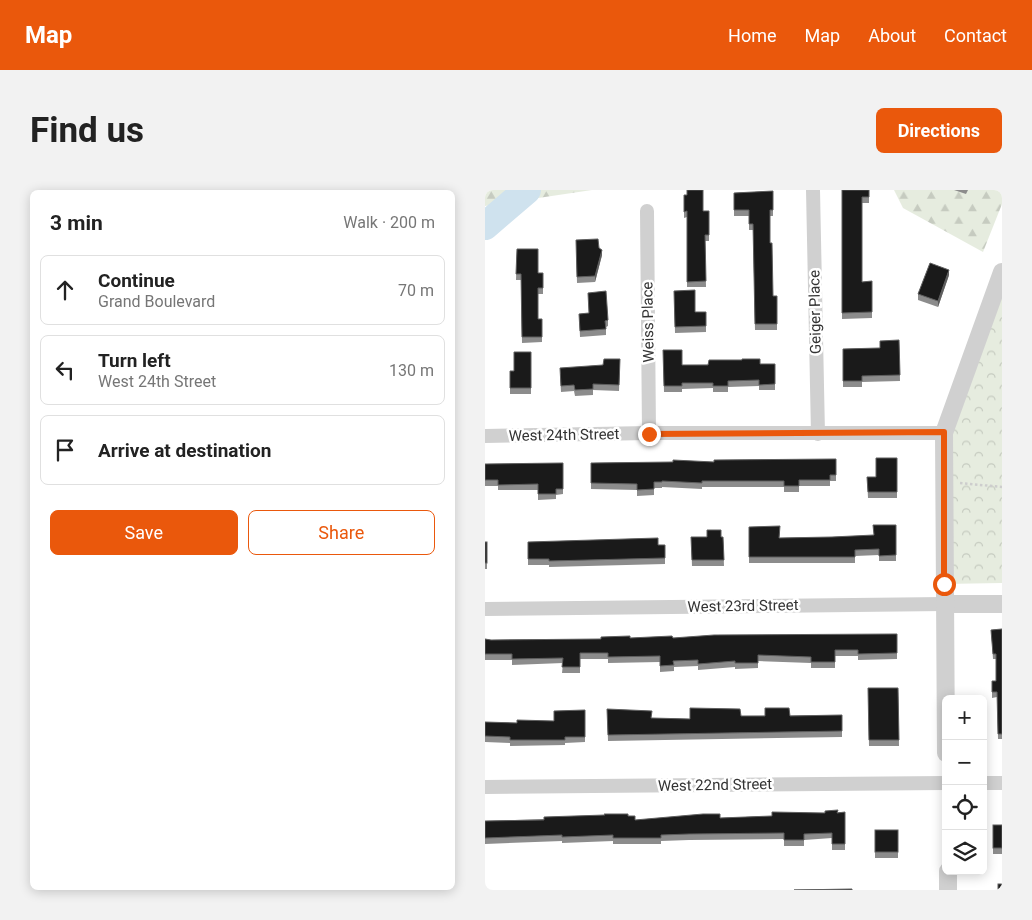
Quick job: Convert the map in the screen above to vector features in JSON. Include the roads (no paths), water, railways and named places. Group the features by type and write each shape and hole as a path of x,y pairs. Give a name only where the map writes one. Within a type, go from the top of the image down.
{"street":[{"name":"Geiger Place","path":"813,190 818,434"},
{"name":"Weiss Place","path":"647,211 649,434"},
{"path":"946,740 944,432 1002,272"},
{"name":"West 24th Street","path":"485,436 944,432"},
{"name":"West 23rd Street","path":"485,609 1002,604"},
{"name":"West 22nd Street","path":"485,787 942,783"},
{"path":"987,783 1002,783"},
{"path":"947,875 948,890"}],"waterway":[{"path":"485,226 527,190"}]}
